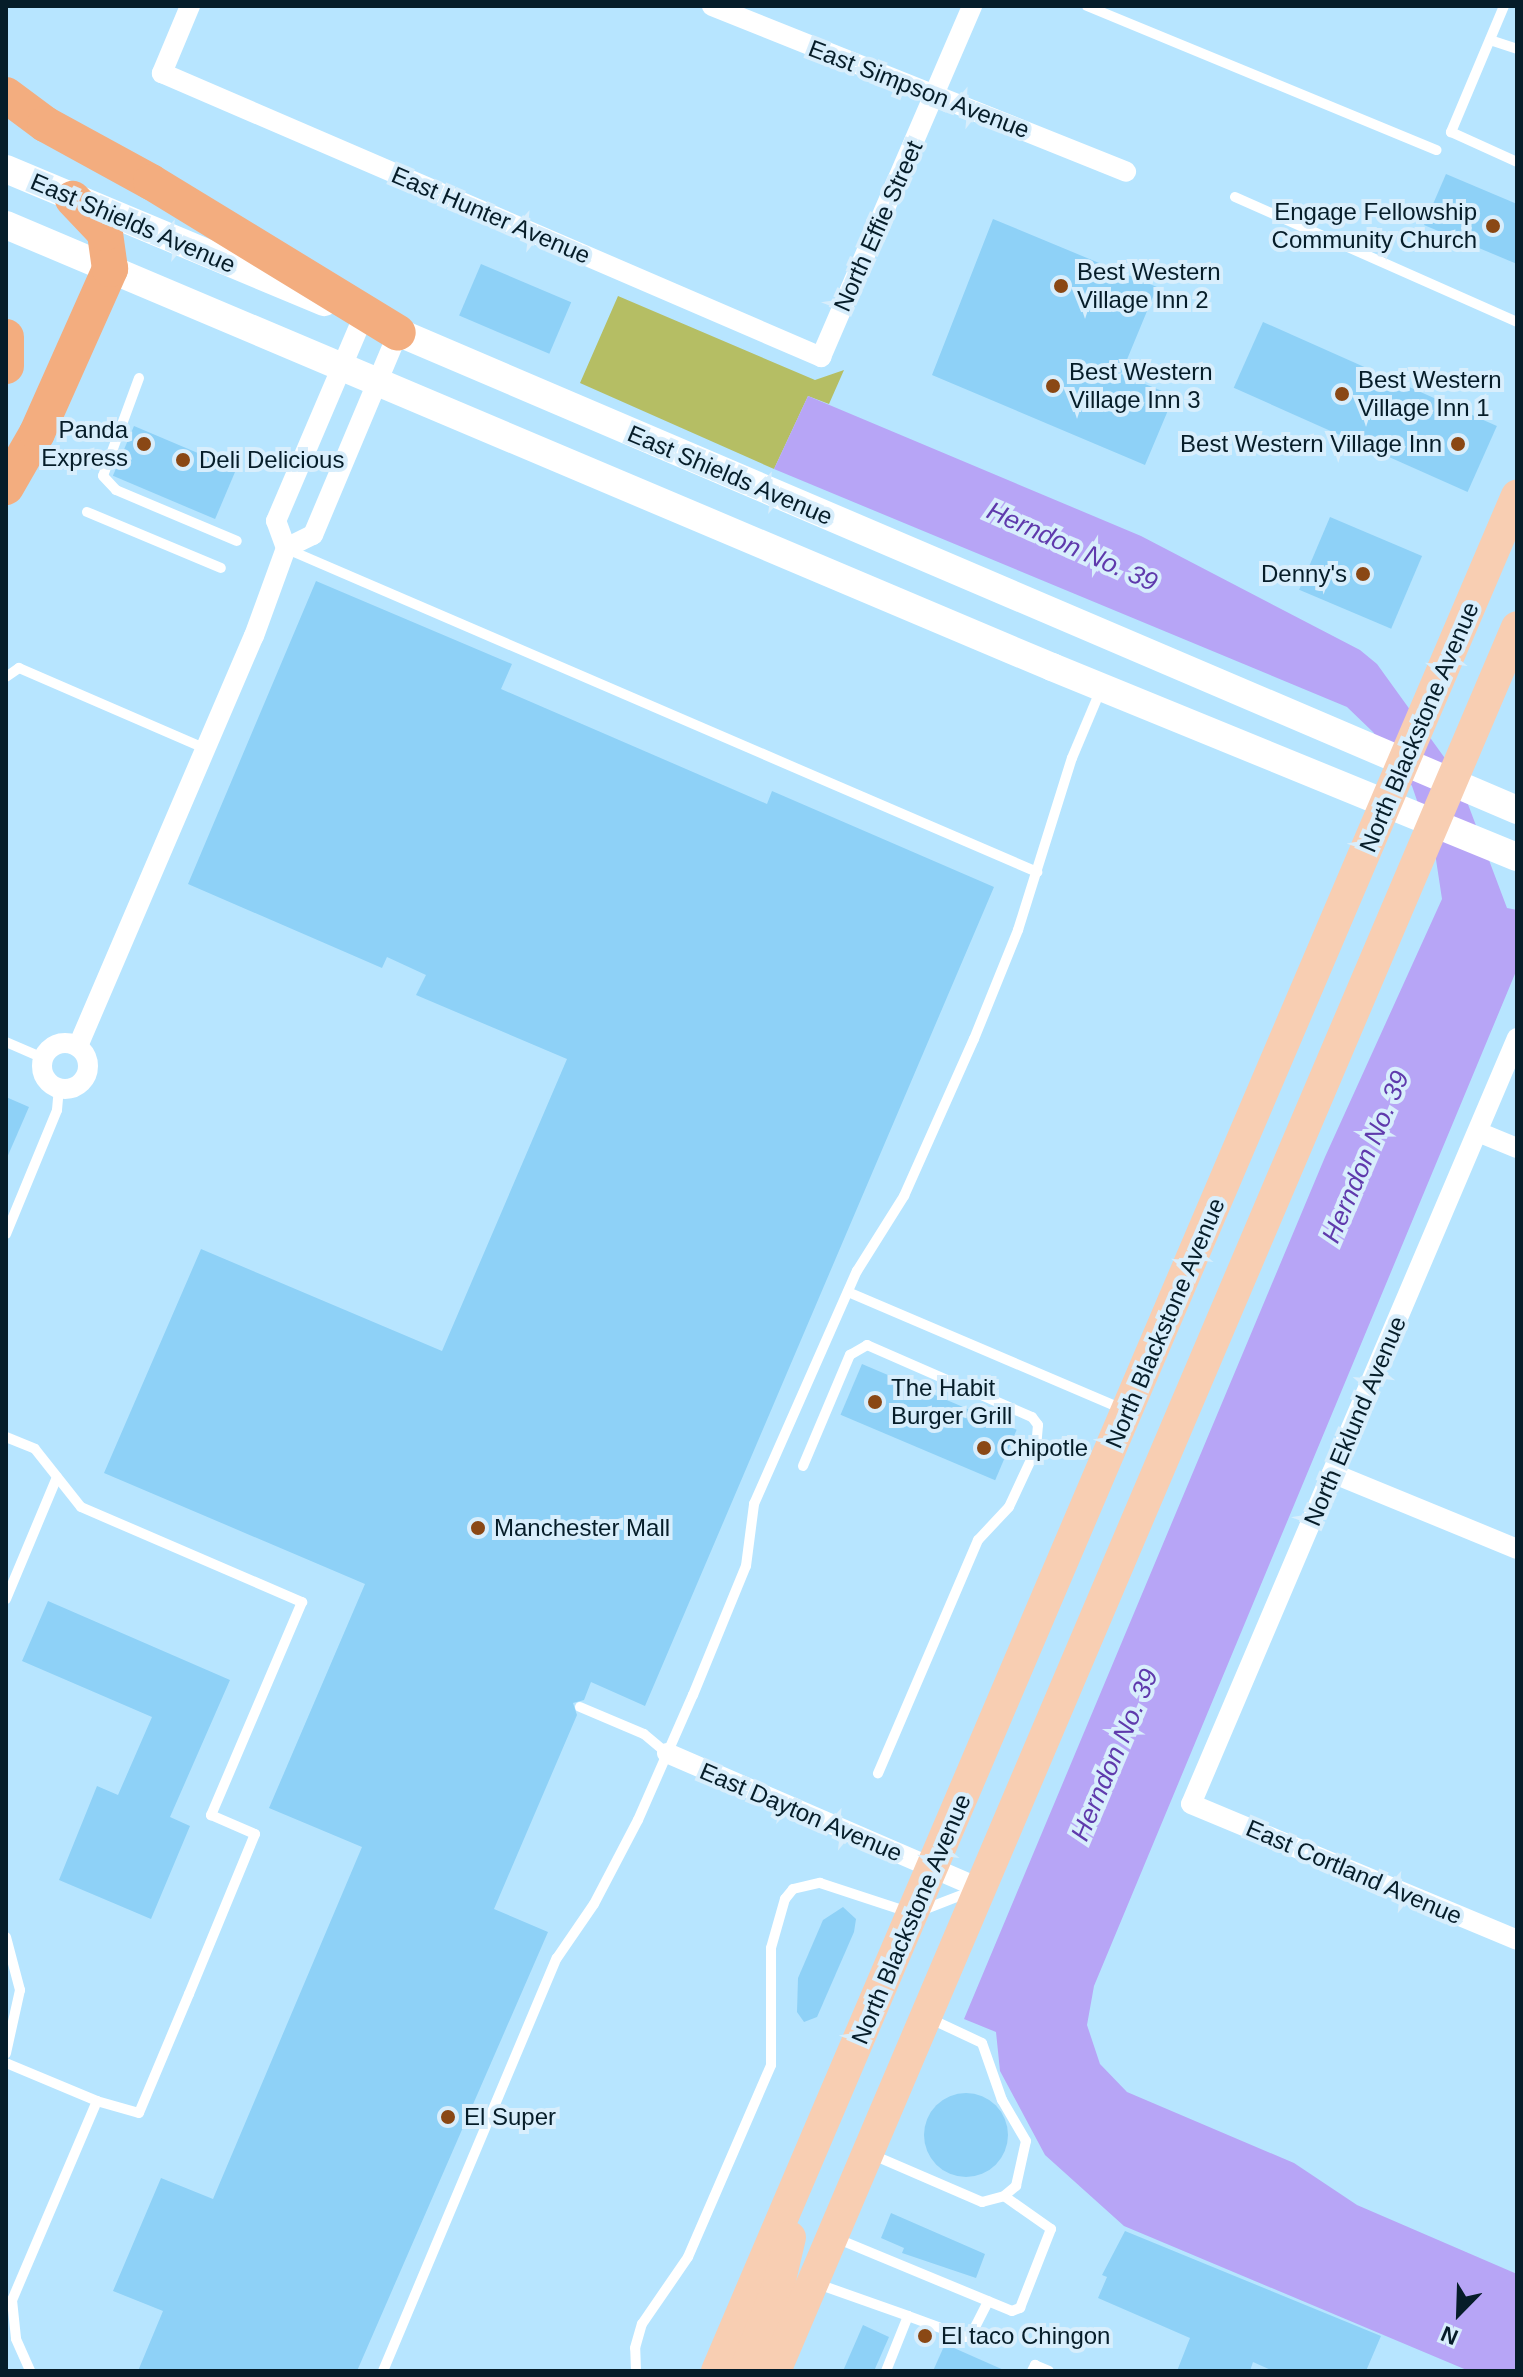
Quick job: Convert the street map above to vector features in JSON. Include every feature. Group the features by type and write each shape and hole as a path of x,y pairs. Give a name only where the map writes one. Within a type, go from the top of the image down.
{"highway":[{"path":"6,95 45,124 151,182 398,333"},
{"path":"6,487 37,433 110,269 105,233 73,199"},
{"path":"6,337 6,366"}],"main road":[{"name":"East Shields Avenue","path":"6,169 363,317 1517,810"},
{"name":"East Shields Avenue","path":"6,225 378,379 1101,687 1517,857"},
{"name":"North Blackstone Avenue","path":"717,2371 1517,495"},
{"path":"775,2371 1515,636"},
{"path":"745,2371 779,2284 809,2156"}],"street":[{"name":"East Hunter Avenue","path":"190,6 162,73 821,357"},
{"name":"East Simpson Avenue","path":"712,6 933,99 956,100 1126,172"},
{"name":"North Effie Street","path":"821,357 972,6"},
{"path":"78,1046 206,749 286,548 276,521 363,317"},
{"path":"286,548 313,535 398,333"},
{"name":"North Eklund Avenue","path":"1191,1804 1517,1038"},
{"path":"58,1044 78,1046 88,1062 85,1077 74,1087 59,1088 43,1073 43,1058 58,1044"},
{"path":"1478,1132 1517,1148"},
{"path":"1332,1473 1517,1549"},
{"name":"East Dayton Avenue","path":"667,1753 979,1888"},
{"name":"East Cortland Avenue","path":"1191,1804 1517,1940"}],"lane":[{"path":"1087,6 1437,150"},
{"path":"1504,6 1451,132 1517,162"},
{"path":"1490,40 1517,49"},
{"path":"1235,197 1517,322"},
{"path":"139,378 103,476 116,490 237,541"},
{"path":"87,512 221,568"},
{"path":"286,548 1037,872"},
{"path":"6,677 19,668 206,749"},
{"path":"383,2371 557,1958 594,1904 667,1753 746,1566 754,1504 848,1292 904,1196 996,985 1037,872 1072,758 1101,687"},
{"path":"6,1042 43,1058"},
{"path":"6,1234 57,1110 59,1088"},
{"path":"848,1292 1127,1411"},
{"path":"803,1466 850,1355 856,1348 879,1348 1032,1417 1038,1425 1036,1449 1009,1507 978,1540 878,1773"},
{"path":"6,1437 35,1449 81,1507 302,1602 211,1815 255,1834 139,2113 97,2101 6,2063"},
{"path":"6,1599 57,1477"},
{"path":"580,1707 644,1734 667,1753"},
{"path":"636,2371 635,2348 642,2324 678,2275 771,2065 771,1948 785,1899 793,1889 820,1883 912,1914 979,1888"},
{"path":"6,1937 20,1990 6,2053"},
{"path":"867,2152 982,2202 1004,2196 1016,2186 1026,2141 1002,2100 982,2043 925,2016"},
{"path":"30,2371 16,2339 12,2300 97,2101"},
{"path":"832,2236 1012,2311 1020,2308 1051,2229 1004,2196"},
{"path":"813,2282 965,2337 971,2335 988,2301"},
{"path":"886,2371 908,2316"},
{"path":"1032,2371 1035,2365 1049,2371"}],"green space":[{"path":"618,296 815,380 844,370 829,404 808,396 774,469 580,383"}],"water":[{"name":"Herndon No. 39","path":"808,396 1141,536 1360,650 1377,664 1457,775 1507,908 1517,910 1517,969 1094,1986 1087,2025 1100,2064 1127,2092 1294,2163 1357,2205 1517,2274 1517,2371 1469,2371 1124,2226 1045,2155 1000,2071 996,2032 964,2019 1325,1157 1442,899 1435,853 1412,786 1373,732 1347,707 774,469"}],"building":[{"path":"1446,174 1517,204 1517,264 1424,225"},
{"path":"993,219 1157,287 1121,374 1174,396 1145,465 932,375"},
{"path":"481,264 571,302 549,354 459,316"},
{"name":"Best Western Village Inn 1","path":"1263,322 1497,426 1468,492 1234,388"},
{"path":"134,426 236,469 215,519 113,476"},
{"path":"1330,517 1422,556 1391,629 1299,590"},
{"name":"Manchester Mall","path":"316,581 512,664 501,689 767,804 772,791 994,887 645,1706 591,1682 584,1700 573,1703 577,1715 494,1909 548,1932 357,2371 138,2371 163,2311 113,2291 161,2178 213,2199 362,1847 269,1808 365,1584 104,1473 201,1249 442,1351 567,1059 416,995 426,975 387,957 382,968 188,884"},
{"path":"6,1097 29,1107 6,1160"},
{"path":"862,1364 1017,1430 995,1480 841,1415"},
{"path":"48,1601 230,1680 170,1817 190,1826 151,1919 59,1880 97,1786 118,1795 152,1717 22,1661"},
{"path":"843,1907 856,1919 854,1932 817,2017 804,2022 797,2012 798,1978 823,1920"},
{"path":"966,2093 982,2096 996,2105 1005,2119 1008,2135 1005,2151 996,2165 982,2174 966,2177 950,2174 936,2165 927,2151 924,2135 927,2119 936,2105 950,2096"},
{"path":"891,2213 985,2254 976,2278 902,2253 904,2248 881,2238"},
{"path":"1125,2231 1381,2336 1366,2371 1273,2371 1253,2362 1250,2371 1177,2371 1190,2338 1098,2298 1107,2277 1102,2275"},
{"path":"863,2325 889,2337 874,2371 843,2371"},
{"path":"945,2344 1006,2371 933,2371"}],"place":[{"name":"Engage Fellowship Community Church","path":"1493,226"},
{"name":"Best Western Village Inn 2","path":"1061,286"},
{"name":"Best Western Village Inn 3","path":"1053,386"},
{"name":"Best Western Village Inn 1","path":"1342,394"},
{"name":"Panda Express","path":"144,444"},
{"name":"Best Western Village Inn","path":"1458,444"},
{"name":"Deli Delicious","path":"183,460"},
{"name":"Denny's","path":"1363,574"},
{"name":"The Habit Burger Grill","path":"875,1402"},
{"name":"Chipotle","path":"984,1448"},
{"name":"Manchester Mall","path":"478,1528"},
{"name":"El Super","path":"448,2117"},
{"name":"El taco Chingon","path":"925,2336"}]}
